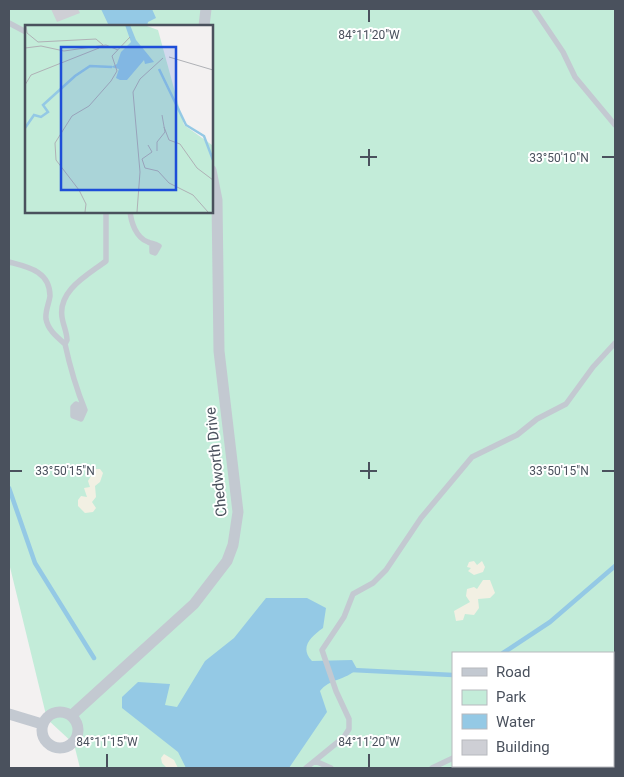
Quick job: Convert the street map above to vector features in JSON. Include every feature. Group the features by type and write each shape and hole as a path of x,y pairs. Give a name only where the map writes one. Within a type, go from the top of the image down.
{"street":[{"path":"204,25 206,9"},
{"name":"Chedworth Drive","path":"72,715 194,604 227,561 233,545 238,512 218,351 217,200 212,175"},
{"path":"9,714 42,724"},
{"path":"50,714 72,715 78,724 77,740 71,746 63,748 47,743 41,731 42,724 50,714"}],"lane":[{"path":"534,9 563,52 575,77 615,125"},
{"path":"9,23 25,31"},
{"path":"130,212 131,222 137,232 144,240 159,246 155,253 152,252 152,245 156,247 156,250 153,249"},
{"path":"64,344 67,340 61,315 63,302 80,280 106,261 106,213"},
{"path":"9,262 35,269 45,279 49,287 50,296 46,320 51,331 64,344 78,398 85,410 81,419 73,416 72,411 76,404 80,406 82,411 80,415 75,415 74,410 77,407 78,411"},
{"path":"306,768 344,737 349,729 349,719 333,685 322,650 344,617 353,594 373,583 386,570 421,518 472,457 517,435 537,419 566,404 593,367 615,343"},
{"path":"432,768 452,758"},
{"path":"314,761 331,768"}],"green space":[{"path":"9,9 615,9 615,768 80,768 74,744 47,719 9,563"}],"sand":[{"path":"95,469 100,469 103,473 100,482 95,486 96,497 92,502 96,508 93,512 85,513 78,506 78,500 81,496 87,497 84,488 90,487 88,481"},
{"path":"474,561 477,565 482,561 485,567 483,572 474,575 468,571 471,568 467,567 469,562"},
{"path":"483,580 490,580 495,593 490,598 478,599 479,608 474,615 465,614 463,620 456,621 454,611 470,602 466,596 467,589 474,587 477,589"},
{"path":"164,754 174,760 178,768 167,768 162,763 161,758"}],"water":[{"path":"101,9 152,9 156,18 148,22 147,25 109,25"},
{"path":"266,598 307,598 326,608 323,628 308,643 308,656 312,661 352,660 357,669 353,673 328,684 320,691 327,712 289,768 186,768 178,752 122,708 122,697 138,682 170,684 165,705 177,707 205,661 234,638"}],"building":[{"path":"51,9 78,9 80,13 57,22"}],"waterway":[{"path":"9,488 35,563 94,658"},
{"path":"505,652 550,622 615,566"},
{"path":"352,670 452,675"}]}
